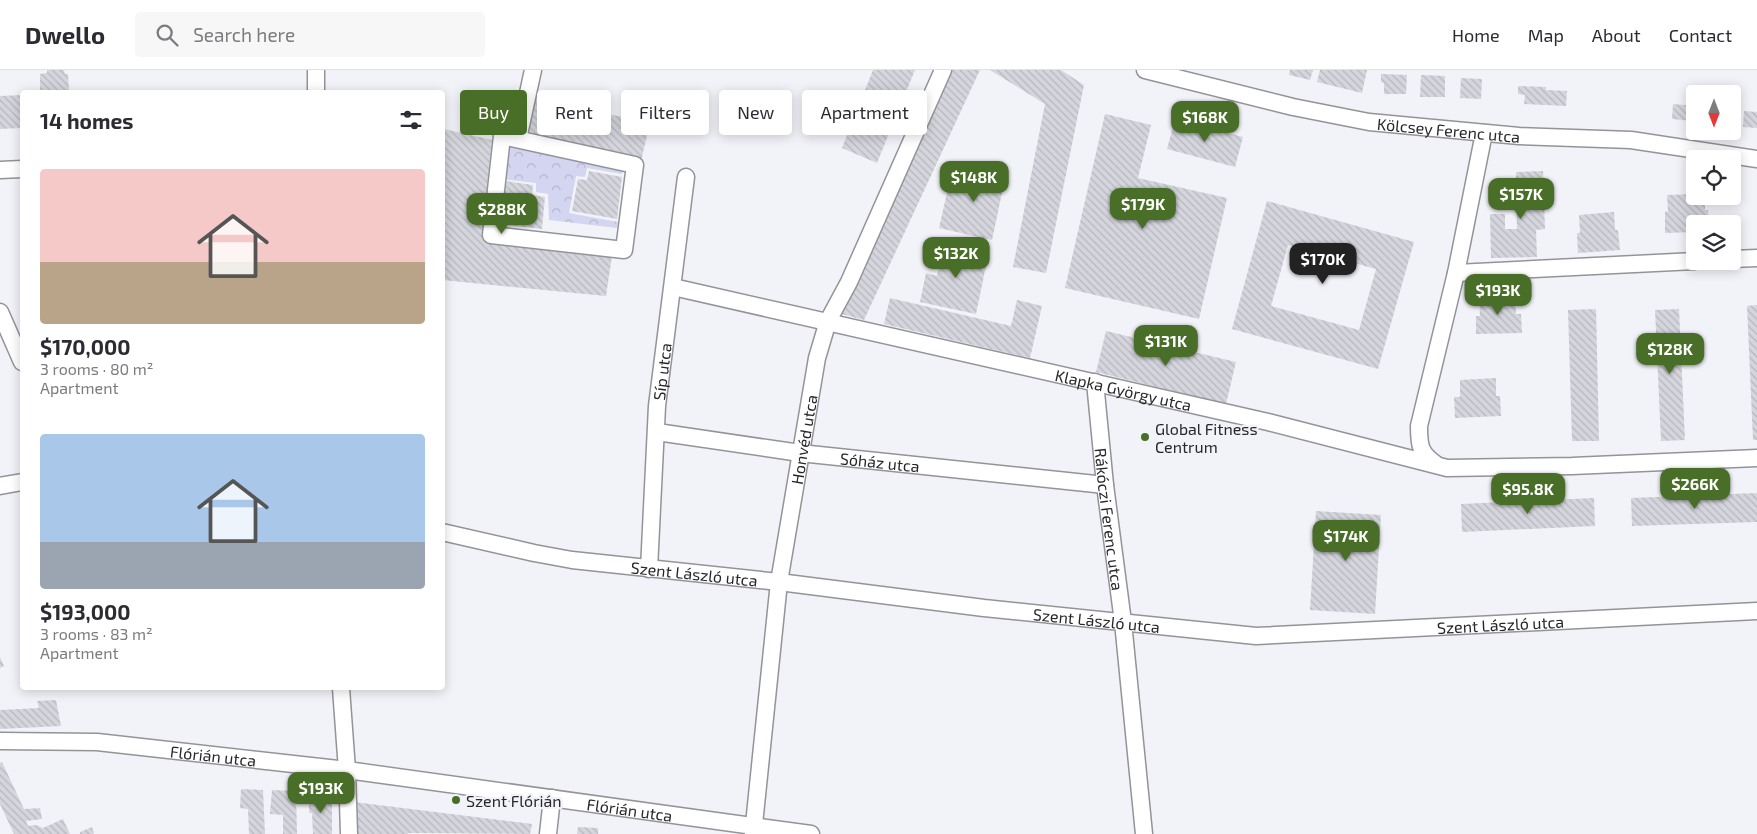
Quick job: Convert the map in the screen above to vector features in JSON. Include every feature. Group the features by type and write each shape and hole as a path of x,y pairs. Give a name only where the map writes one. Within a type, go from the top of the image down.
{"street":[{"path":"316,70 316,90"},
{"path":"527,97 533,70"},
{"name":"Honvéd utca","path":"753,830 778,582 817,358 828,321 849,282 943,70"},
{"name":"Kölcsey Ferenc utca","path":"1146,70 1293,107 1369,122 1519,136 1631,140 1757,159"},
{"path":"519,133 635,165 624,250 491,235 502,136 519,133"},
{"path":"1438,466 1427,458 1419,446 1419,426 1456,273 1484,133"},
{"path":"0,170 20,169"},
{"name":"Síp utca","path":"649,569 658,397 686,176"},
{"path":"1741,259 1757,258"},
{"path":"1456,273 1686,261"},
{"name":"Klapka György utca","path":"673,287 1268,422 1447,468 1572,466 1757,458"},
{"path":"0,312 20,357"},
{"name":"Rákóczi Ferenc utca","path":"1095,382 1144,834"},
{"name":"Sóház utca","path":"657,432 800,453 1105,485"},
{"path":"0,486 20,482"},
{"name":"Szent László utca","path":"445,533 572,560 778,582 984,608 1256,636 1757,611"},
{"path":"341,690 349,834"},
{"name":"Flórián utca","path":"0,741 97,742 347,770 552,798 753,830 811,834"},
{"path":"548,834 552,798"}],"green space":[{"path":"505,146 622,170 622,174 587,168 585,177 576,176 569,213 618,222 617,228 549,220 548,194 536,192 536,183 502,179"}],"building":[{"path":"47,70 64,70 65,74 68,74 69,90 40,90 40,74 47,73"},
{"path":"873,70 915,70 907,90 865,90"},
{"path":"952,70 980,70 864,320 838,313 922,135 927,135 927,123"},
{"path":"990,70 1061,70 1084,85 1046,273 1013,267 1045,104"},
{"path":"1290,70 1313,70 1310,80 1289,75"},
{"path":"1320,70 1367,70 1362,93 1317,82"},
{"path":"1381,74 1407,75 1406,94 1384,94 1384,83 1381,82"},
{"path":"1421,75 1445,76 1445,97 1420,97"},
{"path":"1461,78 1482,79 1481,99 1460,98"},
{"path":"1518,86 1546,87 1546,90 1567,91 1566,106 1524,104 1525,95 1518,94"},
{"path":"20,95 20,128 0,129 0,96"},
{"path":"530,97 537,99 537,135 611,135 611,115 621,117 621,135 647,135 641,161 521,135 527,135 527,110"},
{"path":"1673,104 1686,105 1686,120 1672,119"},
{"path":"1744,111 1757,112 1757,128 1743,127"},
{"path":"1105,114 1151,125 1138,178 1227,198 1199,319 1065,288"},
{"path":"1175,119 1243,137 1235,167 1167,149"},
{"path":"445,129 460,133 460,135 470,135 492,140 482,238 612,256 606,296 445,280"},
{"path":"847,135 888,135 877,163 842,148"},
{"path":"963,165 1006,174 992,240 939,228 949,184 959,187"},
{"path":"589,171 622,177 617,219 572,211 578,179 587,180"},
{"path":"1543,171 1545,229 1536,230 1537,257 1491,258 1490,214 1505,214 1505,229 1517,229 1516,172"},
{"path":"504,181 533,185 532,195 545,197 542,229 498,224"},
{"path":"1686,194 1686,205 1705,205 1705,210 1708,210 1708,215 1686,215 1686,232 1665,233 1665,212 1668,211 1667,195"},
{"path":"1267,201 1414,242 1378,369 1232,329","holes":["1288,245 1376,269 1359,330 1271,306"]},
{"path":"1614,212 1615,230 1618,230 1620,250 1578,253 1577,233 1580,233 1579,215"},
{"path":"944,241 975,248 974,253 988,256 976,314 920,302 926,273 937,276"},
{"path":"1515,295 1516,314 1521,314 1522,333 1476,334 1476,316 1480,316 1479,296"},
{"path":"890,298 1011,326 1017,300 1042,306 1030,358 884,324"},
{"path":"1757,305 1757,440 1753,440 1747,306"},
{"path":"1596,309 1599,441 1572,441 1568,310"},
{"path":"1679,309 1685,440 1661,441 1655,310"},
{"path":"1106,331 1236,362 1226,404 1096,372"},
{"path":"1496,378 1496,396 1500,396 1501,416 1455,418 1454,397 1460,397 1460,380"},
{"path":"1757,493 1757,522 1632,526 1631,498"},
{"path":"1594,498 1595,526 1462,532 1461,504"},
{"path":"1316,511 1381,515 1375,614 1310,610"},
{"path":"0,657 4,666 0,668"},
{"path":"56,700 61,726 0,729 0,710 39,708 37,701"},
{"path":"2,762 24,809 40,808 42,819 26,821 28,826 36,825 43,828 63,819 70,834 14,834 0,804 0,763"},
{"path":"241,789 263,790 265,834 249,834 248,809 240,808"},
{"path":"272,790 296,791 297,834 283,834 283,815 270,814"},
{"path":"309,794 327,795 332,798 332,834 313,834 312,813 309,813"},
{"path":"354,802 532,824 530,834 356,834"},
{"path":"92,827 94,834 80,834 80,832"},
{"path":"578,827 598,828 598,834 577,834"}],"place":[{"name":"Global Fitness Centrum","path":"1145,437"},
{"name":"Szent Flórián","path":"456,800"}]}
